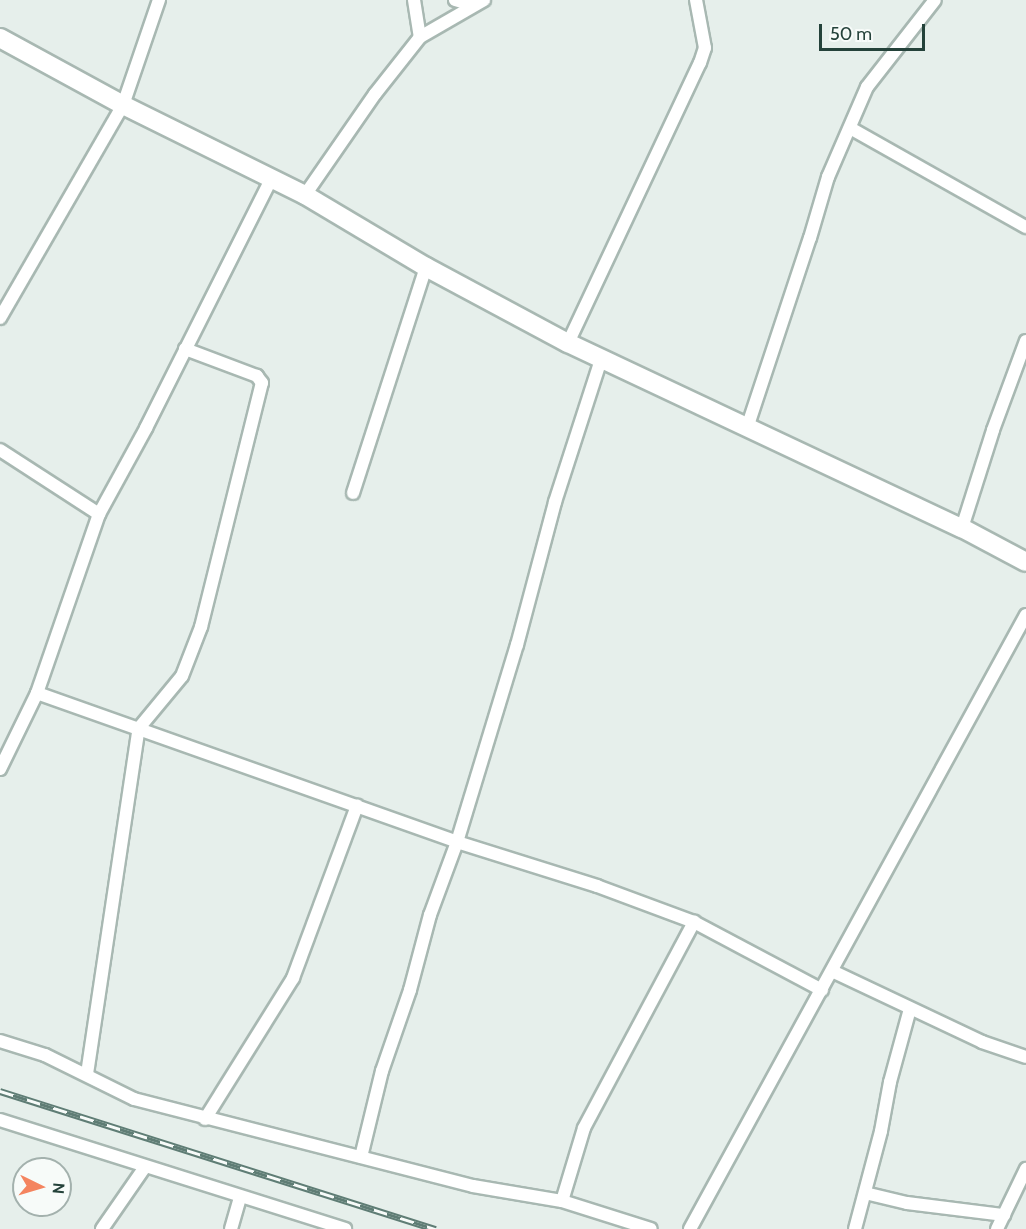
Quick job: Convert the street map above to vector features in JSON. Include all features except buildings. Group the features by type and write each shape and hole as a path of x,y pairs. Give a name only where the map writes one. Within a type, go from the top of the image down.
{"street":[{"path":"0,318 123,105 159,0"},
{"path":"414,0 420,37"},
{"path":"455,0 478,3"},
{"path":"568,343 700,63 705,48 696,0"},
{"path":"747,428 828,177 867,87 935,0"},
{"path":"305,195 375,94 420,37 478,3"},
{"path":"0,38 123,105 305,195 426,267 601,360 962,528 1026,562"},
{"path":"850,128 1026,227"},
{"path":"0,769 37,693 99,514 271,179"},
{"path":"353,493 426,267"},
{"path":"962,528 993,430 1026,340"},
{"path":"87,1074 140,728 182,676 201,627 262,383 257,376 185,349"},
{"path":"361,1157 382,1071 410,990 430,915 457,842 517,645 555,502 601,360"},
{"path":"0,450 99,514"},
{"path":"690,1229 822,990 972,709 1026,615"},
{"path":"37,693 457,842 597,886 694,922 822,990"},
{"path":"205,1119 293,978 357,806"},
{"path":"562,1202 584,1128 694,922"},
{"path":"832,971 982,1042 1026,1057"},
{"path":"855,1229 910,1009"},
{"path":"0,1041 45,1055 134,1099 473,1186 562,1202 651,1229"},
{"path":"0,1120 345,1229"},
{"path":"102,1229 145,1167"},
{"path":"997,1229 1026,1168"},
{"path":"865,1193 907,1203 1004,1215"},
{"path":"231,1229 240,1197"}],"railway":[{"path":"0,1091 436,1229"}]}
